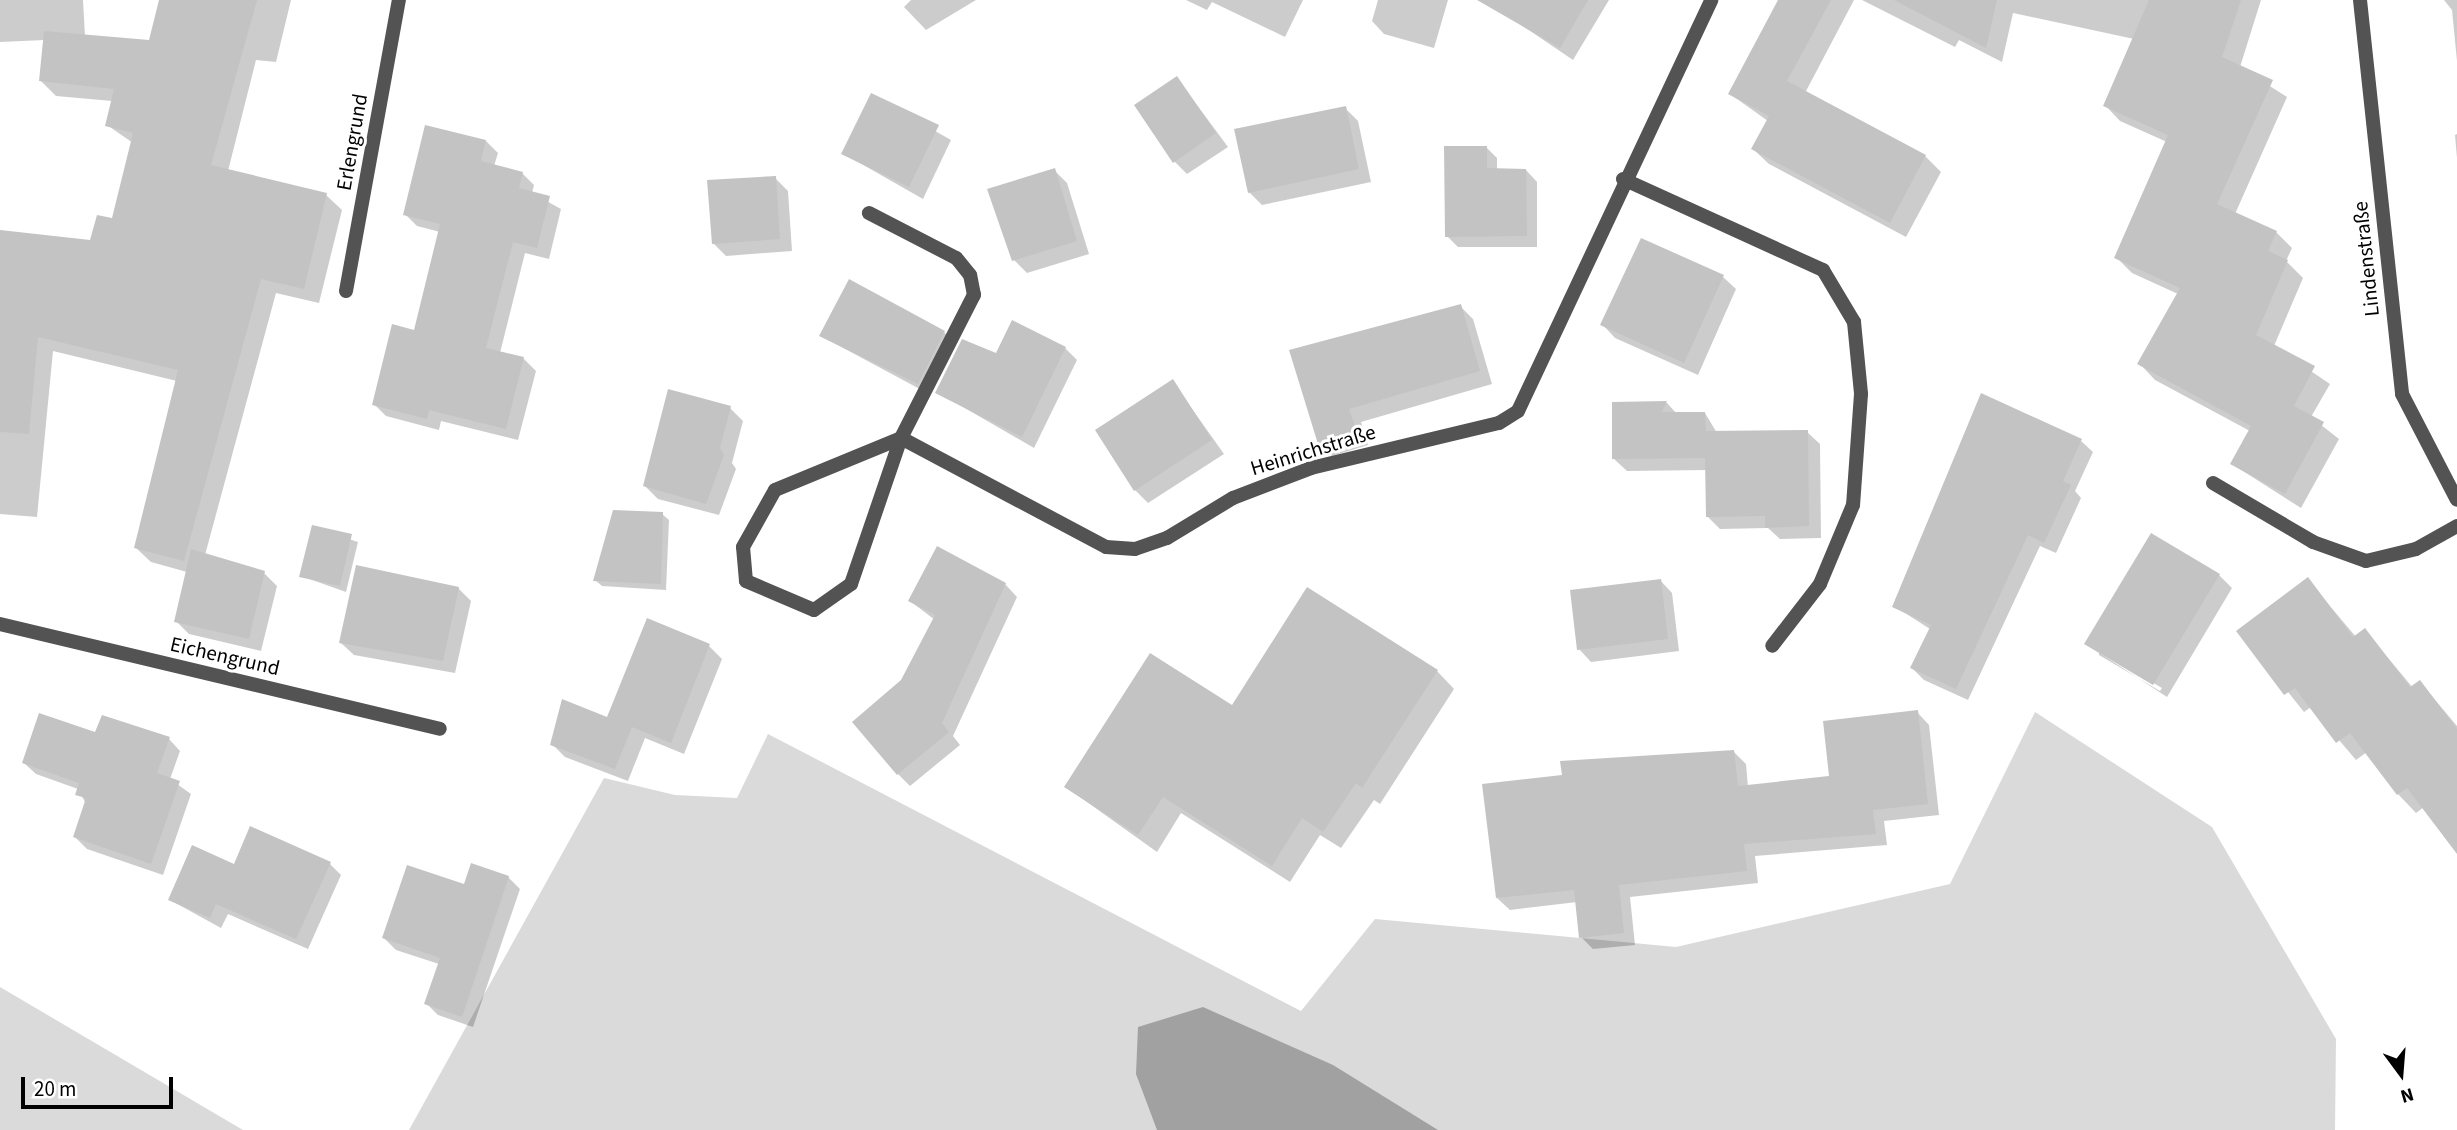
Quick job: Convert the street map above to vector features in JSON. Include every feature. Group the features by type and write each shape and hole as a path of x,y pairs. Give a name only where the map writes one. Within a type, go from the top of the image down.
{"street":[{"name":"Erlengrund","path":"346,291 399,0"},
{"name":"Heinrichstraße","path":"901,438 1106,547 1135,549 1167,538 1233,498 1311,468 1499,422 1518,411 1623,179 1711,0"},
{"name":"Lindenstraße","path":"2360,0 2402,394 2457,500"},
{"path":"1623,179 1823,270 1854,322 1861,394 1853,505 1821,584 1772,646"},
{"path":"869,213 956,258 970,275 974,295 901,438 851,584 814,610 746,581 743,547 775,490 901,438"},
{"path":"2213,483 2313,542 2355,559 2416,549 2457,526"},
{"name":"Eichengrund","path":"0,624 440,729"}],"shaded area":[{"path":"2035,712 2212,827 2336,1039 2335,1130 409,1130 604,778 675,795 737,798 768,734 1301,1011 1375,919 1676,947 1950,884"},
{"path":"0,987 243,1130 0,1130"},
{"path":"1203,1007 1333,1065 1438,1130 1157,1130 1136,1074 1138,1027"}],"building":[{"path":"159,0 257,0 211,165 327,193 304,289 261,279 184,561 134,548 178,370 38,337 29,434 0,432 0,230 90,240 97,215 112,218 133,133 105,126 114,89 39,81 44,31 149,40"},
{"path":"1477,0 1588,0 1560,48"},
{"path":"1778,0 1831,0 1787,81 1926,155 1890,223 1751,149 1769,116 1728,94"},
{"path":"1894,0 1997,0 1986,48"},
{"path":"2149,0 2241,0 2222,57 2273,80 2217,204 2277,231 2268,251 2288,260 2256,335 2315,366 2294,406 2324,422 2285,494 2230,464 2251,426 2137,364 2180,288 2114,258 2168,135 2103,106"},
{"path":"1177,76 1216,133 1173,163 1134,105"},
{"path":"871,93 939,125 909,187 841,154"},
{"path":"1346,106 1359,169 1248,193 1234,129"},
{"path":"425,125 486,140 481,161 523,172 519,188 550,196 537,248 513,242 486,348 524,357 506,429 429,410 427,419 372,405 392,324 414,330 440,224 403,215"},
{"path":"1444,146 1487,146 1487,168 1526,169 1527,236 1445,237"},
{"path":"1055,168 1077,241 1012,261 987,189"},
{"path":"776,176 780,239 712,244 707,180"},
{"path":"1641,238 1724,275 1684,363 1600,325"},
{"path":"849,279 945,331 918,384 819,336"},
{"path":"1461,304 1480,371 1349,409 1357,432 1318,444 1289,350"},
{"path":"1012,320 1066,347 1022,437 935,393 962,339 996,353"},
{"path":"1173,379 1212,440 1134,491 1095,430"},
{"path":"668,389 731,406 720,448 724,455 706,504 643,486"},
{"path":"1981,393 2082,439 2063,481 2071,485 2044,543 2028,535 1956,689 1910,668 1931,625 1892,607"},
{"path":"1667,401 1662,412 1705,412 1706,431 1808,430 1809,526 1765,528 1765,516 1706,517 1705,458 1612,459 1612,402"},
{"path":"613,510 663,512 661,584 593,581"},
{"path":"312,525 352,534 340,586 299,577"},
{"path":"2151,533 2220,574 2153,685 2084,644"},
{"path":"937,546 1006,583 942,723 949,732 897,775 852,722 901,680 935,615 908,601"},
{"path":"191,549 265,571 249,639 174,622"},
{"path":"356,565 459,587 443,661 339,643"},
{"path":"2308,577 2353,637 2365,628 2410,687 2420,680 2457,729 2457,854 2407,788 2397,795 2350,733 2336,743 2295,688 2284,695 2236,631"},
{"path":"1661,579 1668,639 1577,650 1570,590"},
{"path":"1307,587 1438,670 1362,788 1356,783 1323,832 1302,818 1272,866 1163,797 1138,835 1064,787 1150,653 1232,705"},
{"path":"647,618 710,644 671,743 632,727 615,769 550,745 562,699 607,717"},
{"path":"1918,710 1928,804 1873,810 1876,834 1744,844 1747,871 1619,885 1624,933 1579,938 1574,890 1496,898 1482,784 1562,775 1560,761 1734,750 1738,786 1829,776 1823,721"},
{"path":"39,713 95,732 102,715 170,737 157,773 180,781 151,864 73,837 86,798 75,795 79,783 22,763"},
{"path":"250,826 331,862 296,939 216,904 210,918 168,900 192,845 234,864"},
{"path":"471,863 509,876 462,1017 424,1004 440,958 382,938 407,865 464,884"}]}
